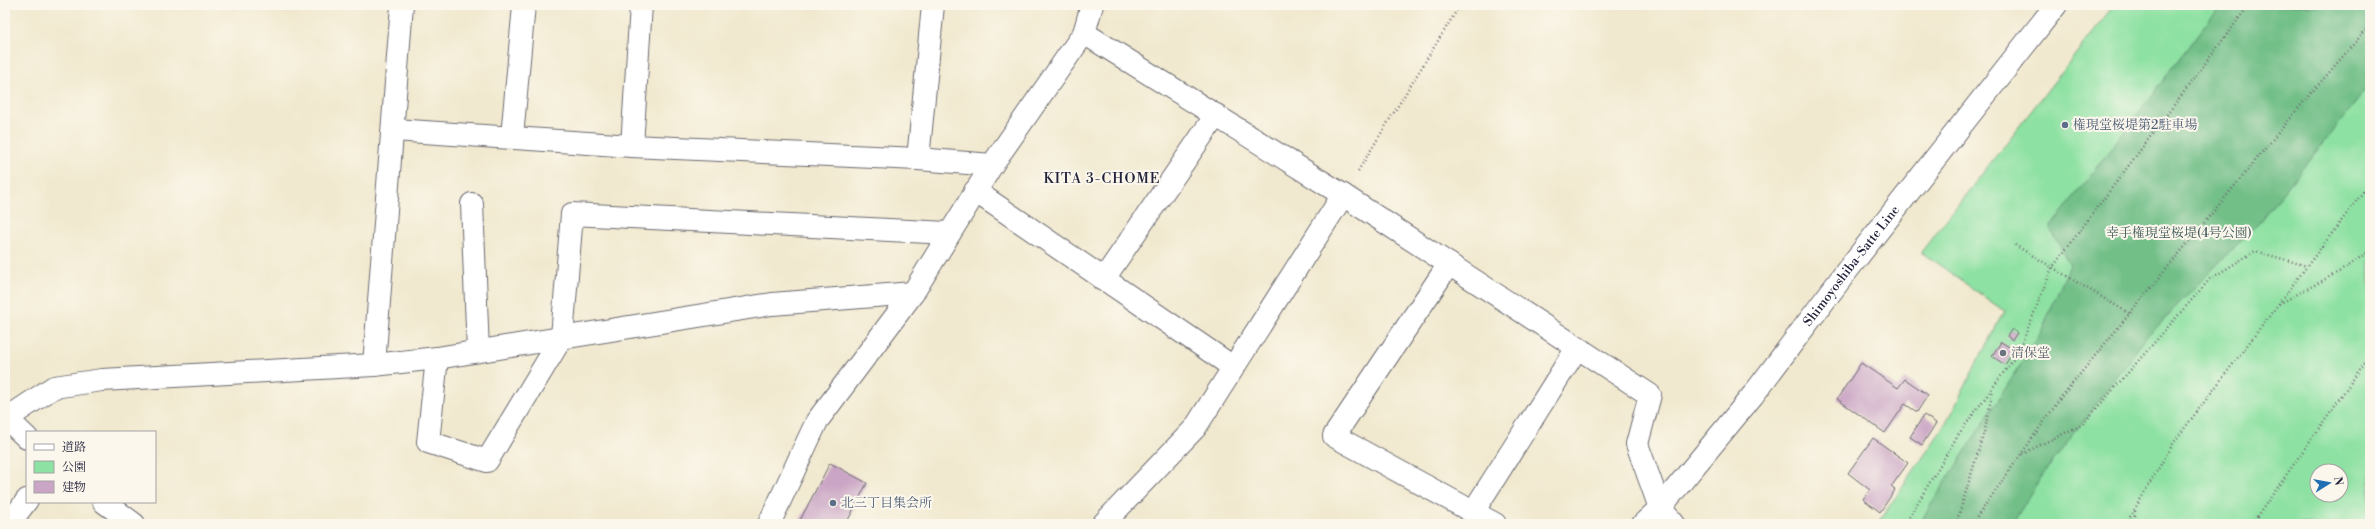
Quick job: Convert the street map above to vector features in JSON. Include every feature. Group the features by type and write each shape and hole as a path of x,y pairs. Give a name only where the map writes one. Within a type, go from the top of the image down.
{"street":[{"path":"374,365 394,130 402,5"},
{"path":"512,137 524,5"},
{"path":"632,146 641,5"},
{"path":"918,159 933,5"},
{"path":"769,524 817,421 912,293 948,233 992,165 1084,33 1092,5"},
{"name":"Shimoyoshiba-Satte Line","path":"1643,524 1667,516 1753,394 1849,268 2056,5"},
{"path":"1084,33 1343,195 1650,395 1637,444 1667,516"},
{"path":"1104,280 1216,115"},
{"path":"394,130 632,146 918,159 992,165"},
{"path":"975,191 1233,367"},
{"path":"1103,524 1195,428 1343,195"},
{"path":"472,204 478,351"},
{"path":"437,358 428,442 486,461 562,337 572,214 948,233"},
{"path":"1449,264 1334,436 1495,524"},
{"path":"26,437 6,418 54,387 102,380 374,365 437,358 772,304 912,293"},
{"path":"1473,512 1577,348"},
{"path":"9,524 26,501"},
{"path":"105,503 134,524"}],"path":[{"path":"1343,195 1460,5"},
{"path":"1905,524 1958,435 2018,353 2052,268 2248,5"},
{"path":"1972,524 2062,396 2296,111 2370,25"},
{"path":"2126,524 2174,442 2370,183"},
{"path":"2015,245 2130,314"},
{"path":"2278,305 2346,268 2370,250"},
{"path":"2021,455 2083,424 2210,279 2255,251 2307,266"},
{"path":"2254,523 2370,355"},
{"path":"1956,524 1985,429 1993,387"},
{"path":"2135,509 2135,524"}],"green space":[{"name":"幸手権現堂桜堤(4号公園)","path":"2114,5 2370,5 2370,524 1877,524 1943,428 2004,311 1921,252"},
{"path":"2221,5 2370,5 2370,85 2259,222 2147,336 2040,479 2012,524 1919,524 2040,334 2070,265 2050,228"}],"building":[{"path":"2012,329 2017,333 2012,340 2007,336"},
{"path":"2001,342 2014,350 2005,365 1992,356"},
{"path":"1861,363 1898,388 1905,379 1928,395 1917,412 1905,404 1885,433 1837,399"},
{"path":"1924,415 1936,423 1922,445 1910,437"},
{"path":"1873,438 1908,463 1891,487 1895,490 1880,512 1863,499 1870,490 1848,473"},
{"name":"北三丁目集会所","path":"830,463 867,483 846,524 798,524"}],"place":[{"name":"権現堂桜堤第2駐車場","path":"2065,125"},
{"name":"清保堂","path":"2003,353"},
{"name":"北三丁目集会所","path":"833,503"}],"district":[{"name":"KITA 3-CHOME","path":"1102,179"}]}
